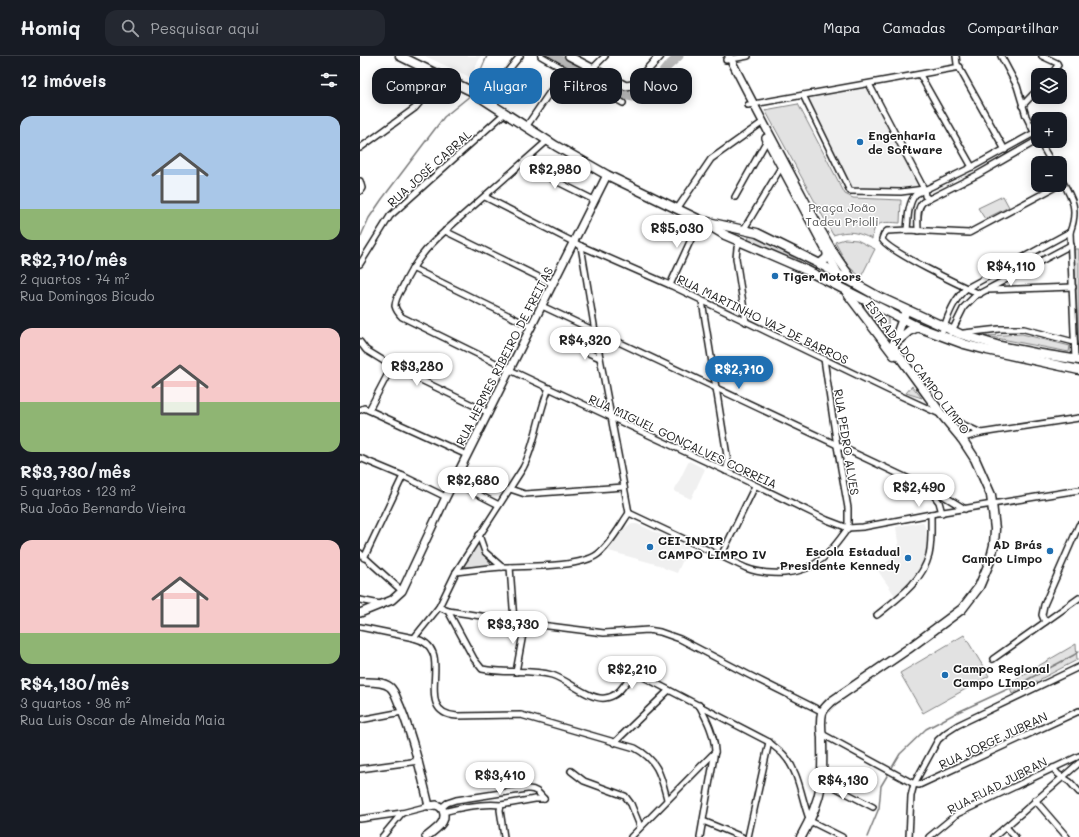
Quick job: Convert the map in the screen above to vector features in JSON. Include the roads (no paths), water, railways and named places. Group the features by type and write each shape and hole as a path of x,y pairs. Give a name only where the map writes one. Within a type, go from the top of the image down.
{"main road":[{"path":"400,56 425,68"},
{"path":"490,104 578,160 700,220"},
{"name":"ESTRADA DO CAMPO LIMPO","path":"700,220 757,233 820,264 860,288 949,333 987,350 1077,364"},
{"name":"ESTRADA DO CAMPO LIMPO","path":"700,220 725,235 845,290 918,327 973,338 1000,346 1077,364"},
{"path":"738,240 736,233 737,230 742,229"},
{"path":"820,264 827,258 828,252"},
{"name":"ESTRADA DO CAMPO LIMPO","path":"823,712 832,701 908,649 962,609 972,597 985,575 994,545 996,529 991,495 980,470 960,439 939,414 845,290 839,276"},
{"path":"860,310 864,300 871,297 879,297"},
{"name":"ESTRADA DO CAMPO LIMPO","path":"906,310 894,343 896,353 939,414"},
{"path":"894,343 909,331 918,327"},
{"path":"801,837 810,821 819,796 821,780 821,722 823,712"}],"street":[{"path":"509,68 520,56"},
{"path":"541,56 562,68"},
{"path":"569,56 590,68"},
{"path":"593,68 605,56"},
{"path":"622,85 629,86 635,83 660,56"},
{"path":"748,56 728,58 839,276"},
{"path":"956,56 957,64 1005,150"},
{"path":"1001,56 1016,86 1022,106 1031,126"},
{"path":"1042,56 1056,63 1058,65 1056,68"},
{"path":"751,104 960,67"},
{"path":"920,75 972,167"},
{"path":"869,84 924,189 925,196 929,199"},
{"path":"526,127 550,92"},
{"path":"803,95 852,192 901,192 924,189"},
{"path":"1022,106 1031,96"},
{"path":"360,148 418,104"},
{"name":"RUA JOSÉ CABRAL","path":"360,264 390,216 504,113"},
{"path":"761,123 767,140 783,164 846,270 860,288"},
{"path":"677,209 711,159 761,123"},
{"path":"907,230 912,197 924,189 972,167 1031,135"},
{"path":"735,197 767,140"},
{"path":"532,327 412,268 430,244 547,141"},
{"path":"918,231 918,209 920,204 977,175 1031,144"},
{"path":"522,164 594,200"},
{"path":"742,229 783,164"},
{"name":"RUA HERMES RIBEIRO DE FREITAS","path":"360,613 392,600 402,591 446,497 607,175"},
{"path":"360,181 362,188 360,191"},
{"path":"980,294 905,256 885,244 882,241 884,234 887,231 907,230 963,234 969,233 1046,192"},
{"path":"1066,192 1075,206 1076,214 1070,232 1074,342 1077,364"},
{"name":"RUA MARTINHO VAZ DE BARROS","path":"485,197 581,246 670,285 981,433"},
{"path":"670,285 700,220"},
{"path":"445,231 553,284"},
{"path":"949,333 956,300 960,293 1070,232"},
{"path":"738,240 736,258 746,322"},
{"path":"949,333 968,301 1071,245"},
{"path":"456,572 502,567 573,564 587,560 598,554 605,547 629,513 595,331 581,246"},
{"name":"RUA MIGUEL GONÇALVES CORREIA","path":"412,268 395,306 398,313 402,316 510,370 827,520 848,528"},
{"path":"988,290 1072,287"},
{"path":"702,301 728,462 726,471"},
{"path":"542,306 951,499 965,509"},
{"path":"949,333 1012,328 1034,331 1074,342"},
{"path":"973,338 982,330"},
{"path":"360,342 363,350 392,366 489,413"},
{"path":"578,348 600,358"},
{"name":"RUA PEDRO ALVES","path":"824,359 848,508 848,528"},
{"path":"369,410 392,366"},
{"path":"414,638 439,607 456,572 523,468 530,453 548,388"},
{"path":"360,410 363,408 369,410 467,455"},
{"path":"960,439 981,433 1079,418"},
{"path":"360,458 403,476 446,497"},
{"path":"364,558 403,476"},
{"path":"454,482 499,505"},
{"path":"721,556 755,486"},
{"path":"510,489 525,494 615,489 624,487"},
{"path":"929,489 939,502 942,513"},
{"path":"629,513 759,573 796,573 809,568 823,559 848,528 863,527 930,514 1079,490"},
{"path":"877,615 901,596 917,580 924,568 929,554 931,536 930,514"},
{"path":"1045,622 1042,615 1044,605 1079,525"},
{"path":"479,536 485,552 502,567"},
{"path":"360,553 402,591"},
{"path":"510,567 514,622"},
{"path":"993,659 1079,598"},
{"path":"360,600 381,605"},
{"path":"439,607 448,611 514,622 604,633 648,630 664,633 680,639 823,712"},
{"path":"448,611 474,659 482,669 552,675 592,695 603,698 617,694 630,677 636,674 769,742 783,754 790,764 796,777 810,821 842,837"},
{"path":"516,672 525,623"},
{"path":"360,627 414,638 424,642 434,654 434,696 439,707 445,714 450,716 521,715 635,748 651,758 660,773 667,799"},
{"path":"908,837 911,796 914,784 938,740 947,732 1079,667"},
{"path":"360,682 374,682 388,686 394,693 419,761 429,806"},
{"path":"614,743 668,691"},
{"path":"699,705 715,739 716,751 700,837"},
{"name":"RUA JORGE JUBRAN","path":"914,784 919,785 1079,711"},
{"path":"360,720 402,712"},
{"path":"822,734 914,784"},
{"path":"748,837 769,742"},
{"path":"630,837 716,751"},
{"name":"RUA FUAD JUBRAN","path":"929,837 957,814 1079,756"},
{"path":"360,769 419,761"},
{"path":"994,837 1079,763"},
{"path":"1053,768 1062,777 1070,782 1079,792"},
{"path":"571,771 584,780 625,796 631,804 640,826"},
{"path":"821,780 873,807"},
{"path":"526,789 532,789 538,792 544,799 535,799 502,805 493,804 442,810 456,800 526,789"},
{"path":"1035,800 1067,837"},
{"path":"360,819 402,813 437,805 442,810 444,820 441,825 426,837"},
{"path":"502,805 500,810 504,837"},
{"path":"382,837 402,813"},
{"path":"703,821 742,837"},
{"path":"1006,827 1015,837"}],"waterway":[{"path":"482,68 487,56"},
{"path":"553,56 628,96 638,98 646,94 667,67 679,56"},
{"path":"360,238 369,218 382,199 444,117 469,97"},
{"path":"867,837 879,808 881,786 900,754 926,729 958,712 1021,683 1079,651"}],"place":[{"name":"Engenharia de Software","path":"860,142"},
{"name":"Tiger Motors","path":"775,276"},
{"name":"CEI INDIR CAMPO LIMPO IV","path":"650,547"},
{"name":"AD Brás Campo Limpo","path":"1050,551"},
{"name":"Escola Estadual Presidente Kennedy","path":"908,558"},
{"name":"Campo Regional Campo LImpo","path":"945,675"}],"park label":[{"name":"Praça João Tadeu Priolli","path":"842,214"}]}
